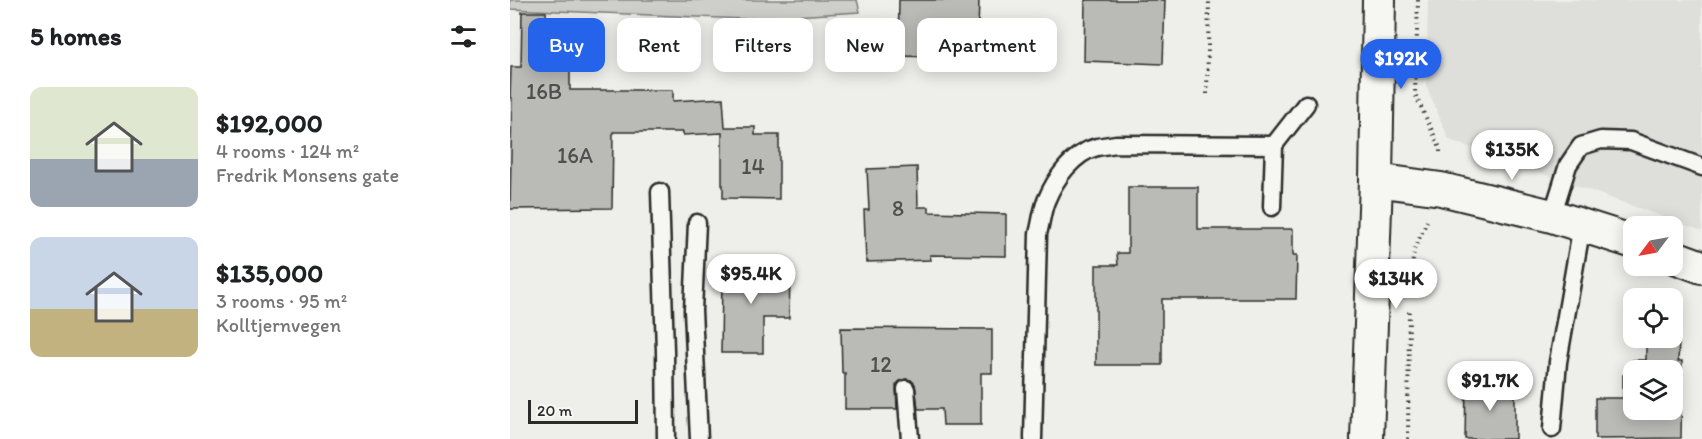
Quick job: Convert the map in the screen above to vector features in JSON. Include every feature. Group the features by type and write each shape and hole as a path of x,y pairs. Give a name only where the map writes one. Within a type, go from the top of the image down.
{"street":[{"path":"1367,439 1376,180 1379,0"},
{"path":"1376,180 1441,189 1552,216 1623,238"},
{"path":"1683,260 1702,267"}],"lane":[{"path":"1272,207 1274,146 1306,104"},
{"path":"1552,216 1568,165 1581,146 1601,140 1631,141 1702,166"},
{"path":"1033,439 1038,234 1045,202 1055,182 1083,153 1096,147 1116,144 1274,146"},
{"path":"660,192 666,439"},
{"path":"697,223 693,310 699,439"},
{"path":"1552,429 1560,351 1582,225"},
{"path":"906,389 910,439"}],"path":[{"path":"1207,94 1209,0"}],"shaded area":[{"path":"510,0 857,0 860,12 721,18 510,9"},
{"path":"1428,0 1702,0 1702,231 1683,224 1683,216 1660,216 1449,140 1426,85"}],"building":[{"path":"899,0 979,0 978,18 917,18 917,56 905,56 905,18 899,18"},
{"path":"1085,0 1165,0 1163,64 1084,61"},
{"path":"522,12 546,12 546,18 528,18 528,72 570,72 570,90 673,90 673,101 723,98 725,127 755,127 755,135 779,135 779,199 723,198 722,133 683,135 683,132 613,132 612,208 510,209 511,67 521,67"},
{"path":"917,167 918,207 929,207 929,212 1006,214 1006,256 930,255 931,260 866,262 864,210 869,210 867,169"},
{"path":"1128,187 1198,187 1198,229 1293,229 1293,255 1297,255 1296,299 1162,299 1162,365 1096,365 1096,265 1118,265 1117,253 1128,253"},
{"path":"729,261 767,261 767,277 790,277 789,318 763,318 763,353 721,353 722,277 729,277"},
{"path":"841,328 992,329 992,373 981,373 981,425 943,425 942,409 918,409 915,384 906,379 896,385 897,409 845,409"},
{"path":"1646,348 1679,348 1678,360 1646,360"},
{"path":"1466,385 1515,385 1515,439 1465,439"},
{"path":"1595,398 1623,398 1623,420 1681,420 1681,438 1595,439"}]}
